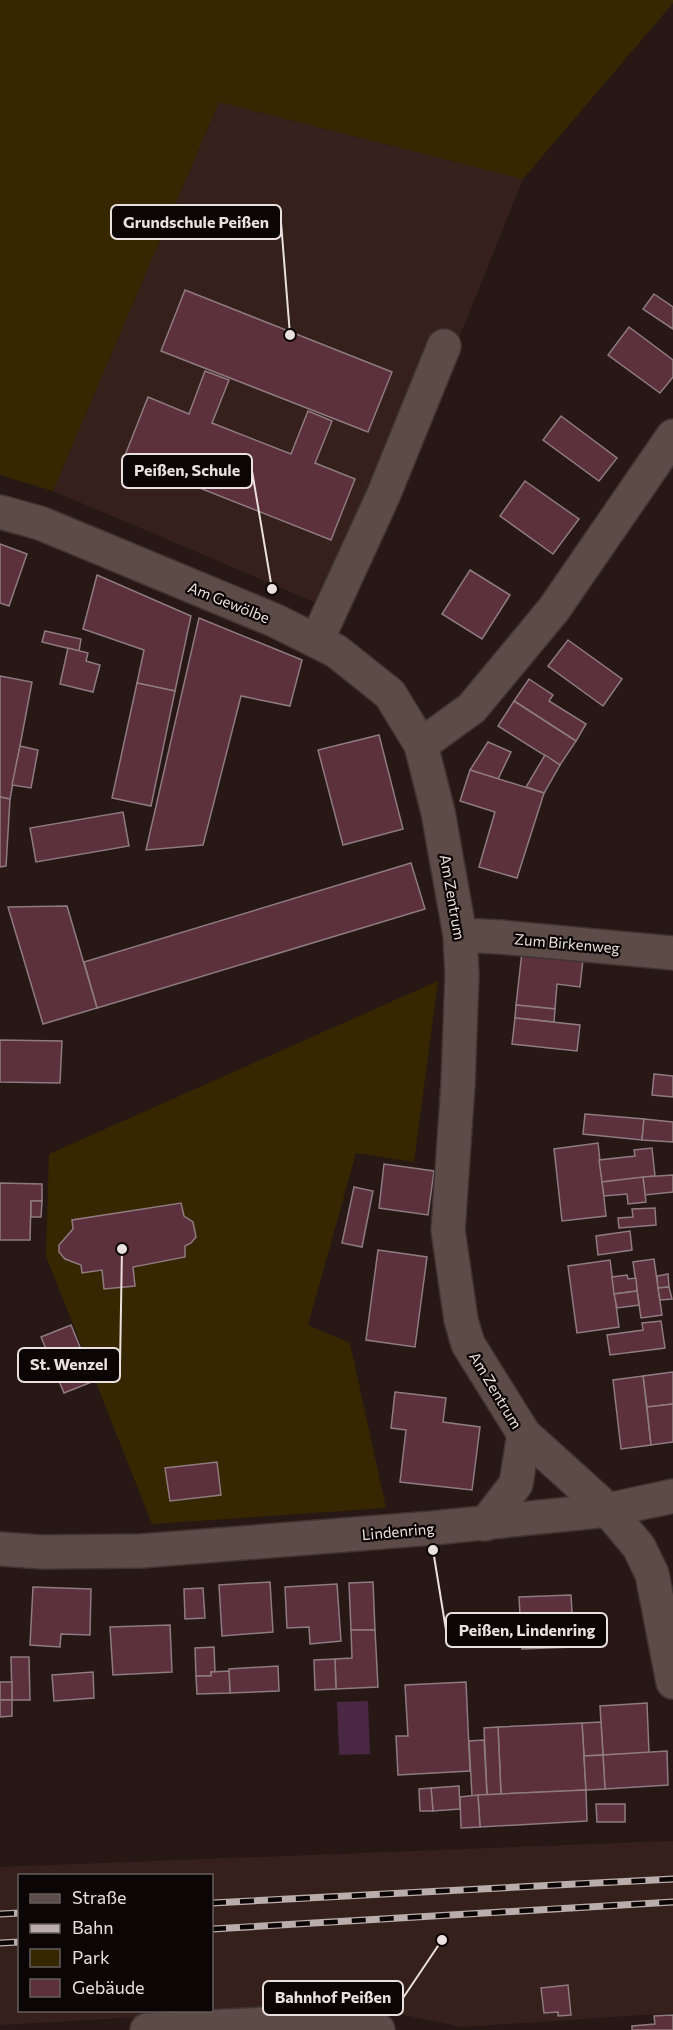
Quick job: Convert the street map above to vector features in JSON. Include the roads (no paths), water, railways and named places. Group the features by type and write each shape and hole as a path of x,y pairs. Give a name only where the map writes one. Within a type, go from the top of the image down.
{"street":[{"path":"317,640 383,495 444,346"},
{"path":"421,745 472,708 554,609 673,436"},
{"name":"Am Gewölbe","path":"0,512 40,523 317,640 346,657 390,694 421,745"},
{"name":"Am Zentrum","path":"421,745 438,812 460,935 462,975 458,1084 448,1230 461,1320 468,1344 524,1434 608,1510"},
{"name":"Zum Birkenweg","path":"460,935 500,936 673,953"},
{"name":"Am Zentrum","path":"485,1524 516,1484 524,1434"},
{"name":"Lindenring","path":"0,1549 42,1552 141,1551 485,1524 608,1510 673,1496"},
{"path":"608,1510 639,1547 652,1574 673,1682"},
{"path":"147,2030 284,2023 368,2027 378,2030"}],"railway":[{"path":"213,1903 673,1879"},
{"path":"213,1929 673,1902"},
{"path":"0,1914 18,1913"},
{"path":"0,1943 18,1942"}],"place":[{"name":"Grundschule Peißen","path":"290,335"},
{"name":"Peißen, Schule","path":"272,589"},
{"name":"St. Wenzel","path":"122,1249"},
{"name":"Peißen, Lindenring","path":"433,1550"},
{"name":"Bahnhof Peißen","path":"442,1940"}]}
